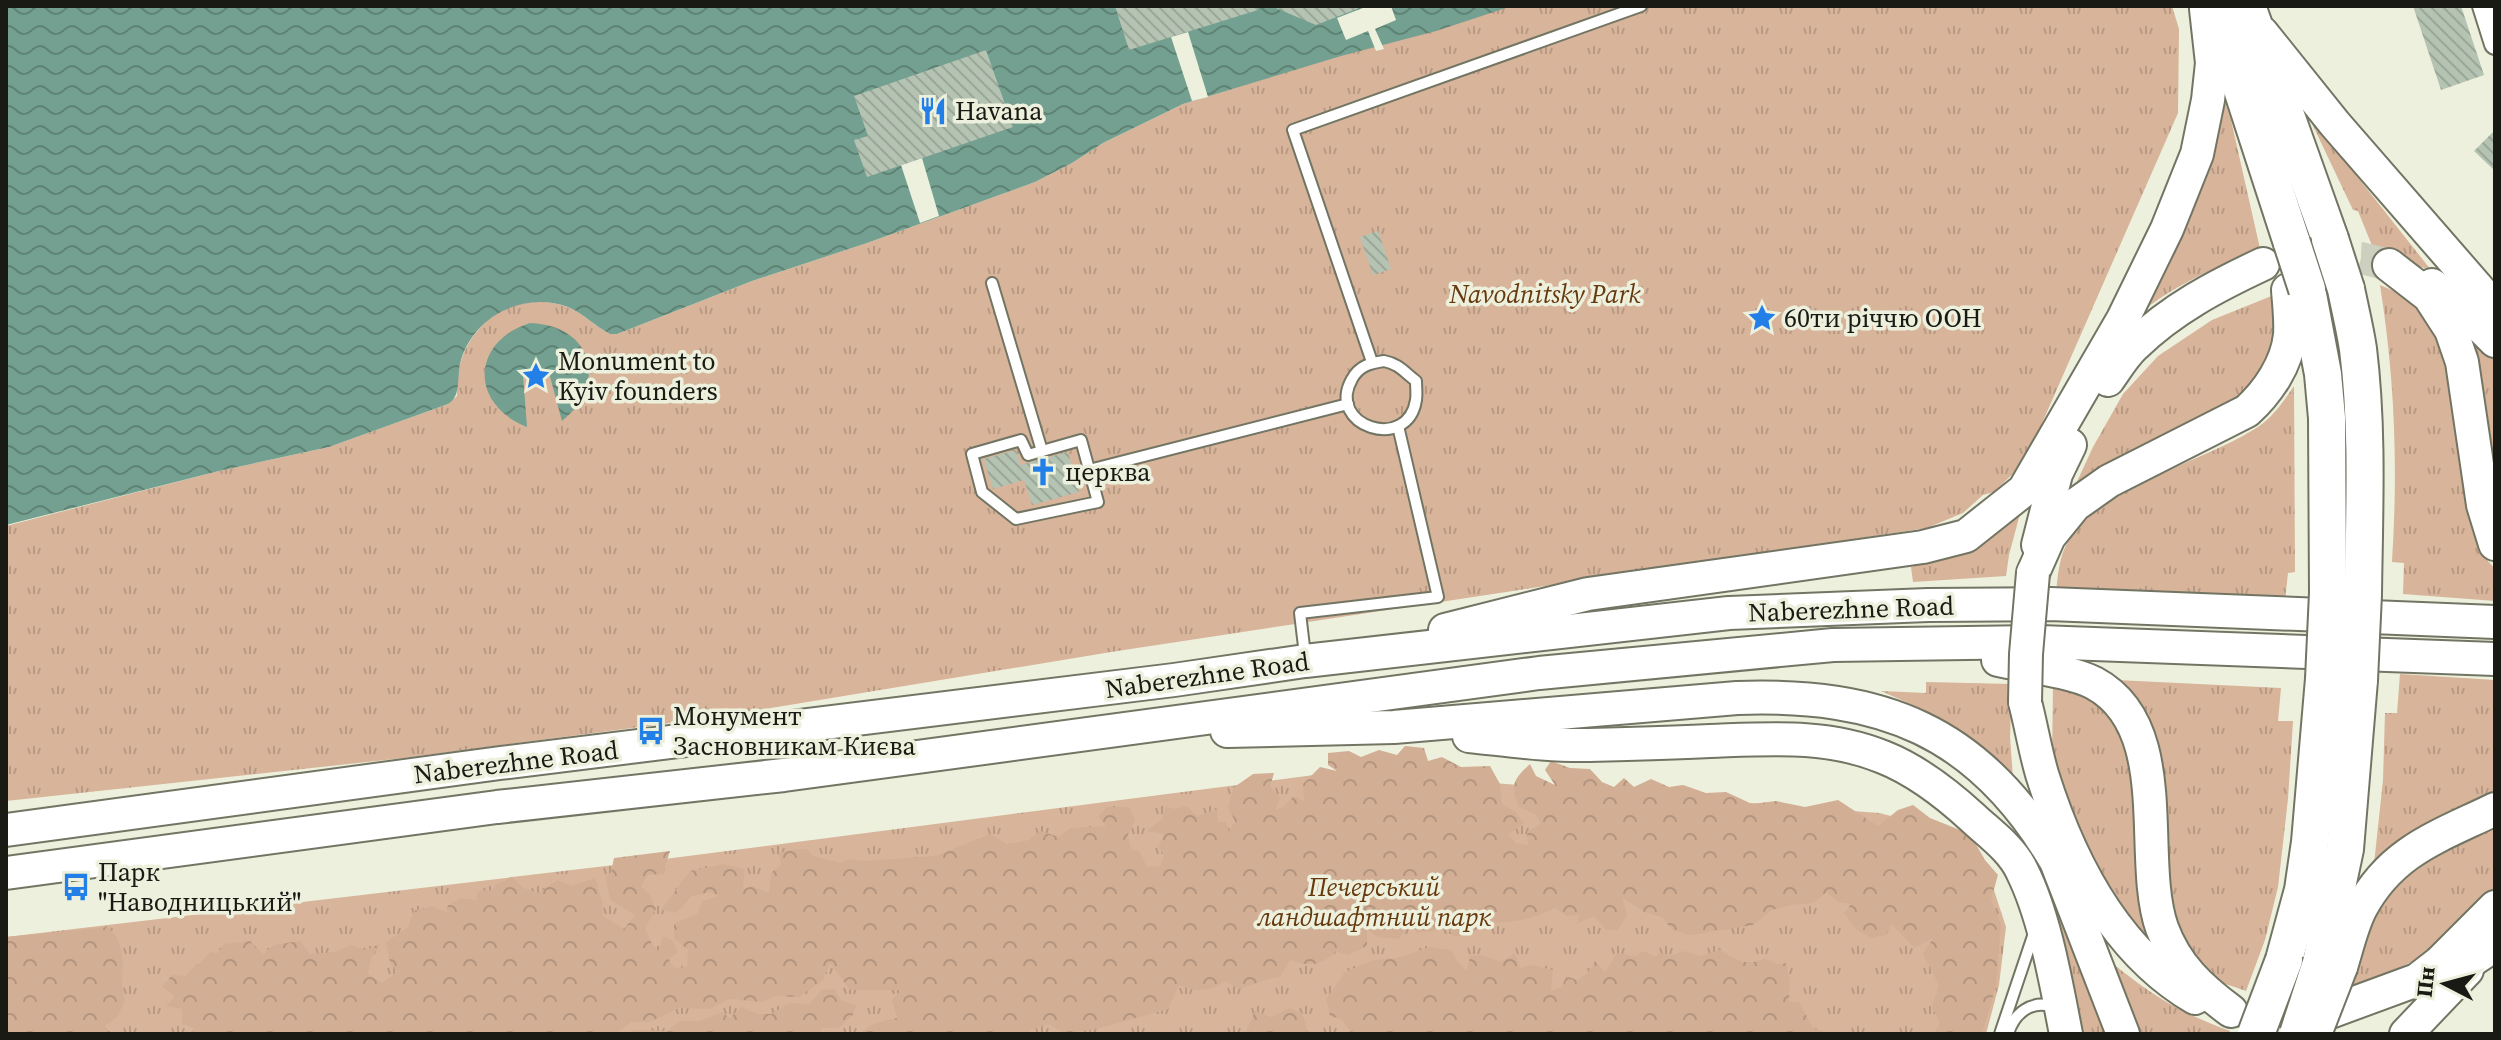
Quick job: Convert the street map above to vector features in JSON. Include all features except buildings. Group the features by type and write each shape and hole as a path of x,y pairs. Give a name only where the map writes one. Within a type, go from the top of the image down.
{"highway":[{"path":"2215,6 2267,165 2278,250 2298,290 2323,374 2346,594"},
{"path":"2249,12 2346,289 2357,347 2363,405 2365,455 2346,594 2342,680 2345,849 2331,965 2308,1029"},
{"path":"2244,1023 2284,960 2303,890 2342,680"}],"main road":[{"path":"1315,660 1588,594 1923,547 1966,536 1998,514 2024,490 2100,361 2167,229 2197,154 2208,100 2212,63 2206,6"},
{"path":"2249,12 2335,124 2495,308"},
{"path":"2100,361 2142,318 2185,289 2278,250"},
{"path":"2123,1034 2054,858 2035,799 2025,702 2026,654 2033,573 2043,518 2056,474 2082,421 2124,358 2144,337 2204,292 2278,250"},
{"path":"2495,341 2436,287 2389,265 2429,296 2451,330 2462,362 2483,505 2495,544"},
{"path":"2033,573 2049,537 2075,505 2109,481 2247,411 2260,399 2282,363 2298,290"},
{"name":"Naberezhne Road","path":"6,830 500,763 1315,660 1677,618 1846,608 2050,604 2495,622"},
{"name":"Naberezhne Road","path":"6,873 468,810 784,775 1539,673 1833,645 2040,642 2495,659"},
{"path":"1921,643 2073,677 2093,683 2113,698 2131,721 2147,767 2156,891 2162,926 2178,961 2201,989 2244,1023"},
{"path":"1120,730 1257,731 1394,727 1737,698 1783,696 1828,701 1893,715 1939,737 1975,762 2018,806 2054,858"},
{"path":"2025,702 2042,773 2060,823 2091,889 2133,949 2171,984 2244,1023"},
{"path":"1394,727 1525,742 1585,745 1781,738 1820,740 1885,758 1910,771 1959,805 2005,847 2021,867 2039,915 2064,1023"},
{"path":"2331,965 2378,882 2398,860 2434,838 2495,809"},
{"path":"2308,1029 2417,980 2439,963 2495,907"},
{"path":"2308,1029 2407,1002 2489,946"},
{"path":"2406,1034 2489,946"}],"street":[{"path":"2483,6 2495,44"}],"lane":[{"path":"1372,362 1293,130 1641,6"},
{"path":"992,283 1042,451"},
{"path":"1372,362 1395,363 1416,381 1413,411 1398,426 1377,430 1367,427 1348,404 1347,393 1355,374 1372,362"},
{"path":"1089,470 1348,404"},
{"path":"1315,660 1300,613 1438,597 1398,426"},
{"path":"1021,440 1028,455 1042,451 1081,440 1098,502 1016,519 982,492 972,454 1021,440"},
{"path":"2000,1034 2039,915"},
{"path":"2008,1034 2018,1013 2045,1004 2064,1023"}],"green space":[{"name":"Navodnitsky Park","path":"1499,6 2172,6 2179,29 2178,113 2025,462 1994,492 1983,495 1963,513 1927,528 1111,652 716,717 404,758 6,801 6,526 219,471 329,447 448,404 457,396 458,373 474,335 488,320 505,309 524,303 546,302 568,307 610,334 617,334 752,281 1035,182 1103,143 1183,104"},
{"path":"2219,84 2231,120 2261,253 2192,279 2131,320"},
{"path":"2307,113 2431,270 2375,253 2358,211 2353,210"},
{"path":"2380,285 2412,299 2449,353 2478,536 2488,561 2495,569 2495,601 2403,594 2404,563 2392,562 2394,424"},
{"path":"2274,295 2280,322 2261,387 2069,499 2093,447 2123,394 2158,356 2212,320"},
{"path":"2470,329 2495,360 2495,501"},
{"path":"2294,386 2295,572 2288,573 2285,600 2056,593 2063,552 2084,522 2129,490 2258,427 2273,414"},
{"path":"2021,510 2006,576 1913,582 1911,567 1958,553"},
{"path":"2400,674 2495,680 2495,797 2374,864 2383,780 2385,713 2397,713"},
{"path":"2116,680 2281,688 2278,721 2293,721 2278,887 2265,940 2246,991 2205,972 2189,951 2181,933 2173,908 2160,751 2143,712"},
{"path":"1926,682 2012,684 2010,737 2013,778 1973,744 1924,710 1881,691 1926,693"},
{"path":"2053,684 2075,688 2124,726 2161,951 2135,932 2098,886 2052,760"},
{"name":"Печерський ландшафтний парк","path":"1405,746 1424,748 1428,761 1442,757 1461,767 1490,766 1500,784 1502,804 1516,812 1524,824 1508,834 1516,843 1528,845 1527,832 1541,823 1535,814 1519,807 1514,793 1515,783 1530,764 1536,776 1555,785 1545,770 1551,761 1570,768 1590,769 1602,782 1614,787 1624,778 1634,787 1651,779 1669,787 1683,785 1706,793 1726,792 1752,804 1776,801 1805,807 1838,800 1878,826 1898,810 1913,805 1930,818 1970,834 1998,875 1991,900 2001,925 1996,986 1982,1034 1934,1034 1940,1023 1932,1006 1939,985 1923,954 1933,938 1915,948 1891,924 1886,935 1871,938 1856,929 1844,913 1851,904 1838,902 1827,892 1813,903 1772,910 1753,925 1691,935 1672,930 1662,917 1644,912 1622,897 1627,915 1618,930 1606,930 1594,916 1576,924 1580,915 1567,916 1555,908 1521,920 1484,922 1470,936 1452,936 1442,920 1433,931 1417,933 1410,924 1399,939 1378,937 1367,930 1367,946 1348,955 1336,951 1315,964 1290,960 1280,977 1238,989 1226,981 1203,990 1179,985 1168,1009 1066,1034 1048,1024 1021,1034 859,1034 873,1024 897,1018 892,1000 901,990 850,990 830,963 823,980 799,997 776,996 762,1002 729,999 710,1009 679,1008 650,1022 631,1022 616,1034 191,1034 193,1028 182,1024 182,1009 166,1006 175,996 162,987 172,975 186,976 210,952 218,953 224,944 250,941 263,954 274,945 300,941 310,954 335,952 351,945 365,950 380,944 371,959 368,974 382,983 397,972 390,962 386,942 408,927 414,911 433,906 446,913 448,905 460,898 476,900 478,891 492,890 512,877 524,888 539,893 557,880 572,886 595,878 603,916 624,929 635,915 610,900 606,878 611,872 614,858 670,851 663,874 648,875 641,886 656,909 645,928 658,951 663,937 671,939 678,952 669,959 674,968 687,967 688,950 674,938 674,924 698,913 702,901 719,896 711,892 692,896 676,913 661,910 690,871 724,864 745,869 743,889 752,886 769,893 771,873 781,865 779,853 789,850 807,849 813,856 842,863 848,859 864,861 936,856 990,834 1007,844 1029,840 1040,831 1059,837 1070,828 1106,826 1098,816 1107,807 1129,807 1135,819 1128,835 1131,850 1139,851 1147,867 1160,866 1164,855 1158,848 1164,834 1146,831 1162,819 1165,807 1176,809 1186,806 1198,816 1217,809 1218,822 1226,822 1229,832 1235,821 1228,808 1233,788 1253,774 1274,773 1270,787 1280,797 1276,810 1294,796 1304,801 1303,784 1320,767 1337,771 1328,765 1328,753 1349,751 1361,757 1379,750 1397,755"},
{"name":"Печерський ландшафтний парк","path":"1368,768 1480,782 1879,813 1954,832 1989,875 2006,927 1999,985 1986,1034 6,1034 6,937 657,860"},
{"path":"2495,828 2495,893 2446,937 2414,960 2375,979 2352,986 2373,915 2393,883 2445,845"},
{"path":"2040,867 2064,916 2111,1034 2081,1034 2052,899"},
{"path":"108,927 120,944 125,1001 117,1017 105,1026 112,1034 6,1034 6,937"},
{"path":"1430,947 1451,950 1467,971 1470,956 1483,955 1501,962 1515,953 1520,968 1533,965 1553,970 1551,991 1562,987 1566,976 1577,980 1587,974 1595,961 1605,972 1617,953 1635,956 1644,951 1655,957 1660,953 1671,955 1684,951 1700,956 1720,950 1747,962 1764,958 1777,964 1786,963 1790,981 1789,1002 1799,1002 1813,1028 1830,1034 1352,1034 1341,1019 1330,1016 1326,999 1345,972 1374,960 1397,958"},
{"path":"2106,958 2164,1000 2230,1031 2229,1034 2136,1034"},
{"path":"835,989 842,1001 856,1005 853,1015 839,1028 822,1028 820,1034 629,1034 634,1030 667,1031 680,1021 700,1021 722,1012 730,1018 741,1007 757,1014 771,1014 790,1003 809,1004 821,990"},
{"path":"1290,1008 1302,1013 1309,1034 1245,1034 1255,1011 1271,1017"}],"water":[{"path":"6,6 1512,6 1183,104 1103,143 1035,182 752,281 617,334 610,334 568,307 533,302 517,305 487,321 475,333 460,364 455,397 448,404 329,447 219,471 6,525"},
{"path":"530,323 551,326 568,334 580,345 587,358 589,374 586,390 577,406 562,421 548,369 523,375 527,427 508,417 495,404 487,389 485,374 488,358 496,344"}],"pier":[{"path":"1368,6 1391,6 1396,20 1375,29 1384,49 1376,51 1368,31 1346,40 1337,18"},
{"path":"1188,32 1208,97 1192,101 1171,37"},
{"path":"922,158 939,216 920,223 901,165"}],"tunnel":[{"path":"2313,256 2361,258 2389,265"}],"place":[{"name":"Havana","path":"933,111"},
{"name":"60ти річчю ООН","path":"1762,318"},
{"name":"Monument to Kyiv founders","path":"536,376"},
{"name":"церква","path":"1043,472"},
{"name":"Монумент Засновникам Києва","path":"651,731"},
{"name":"Парк \"Наводницький\"","path":"76,887"}]}
